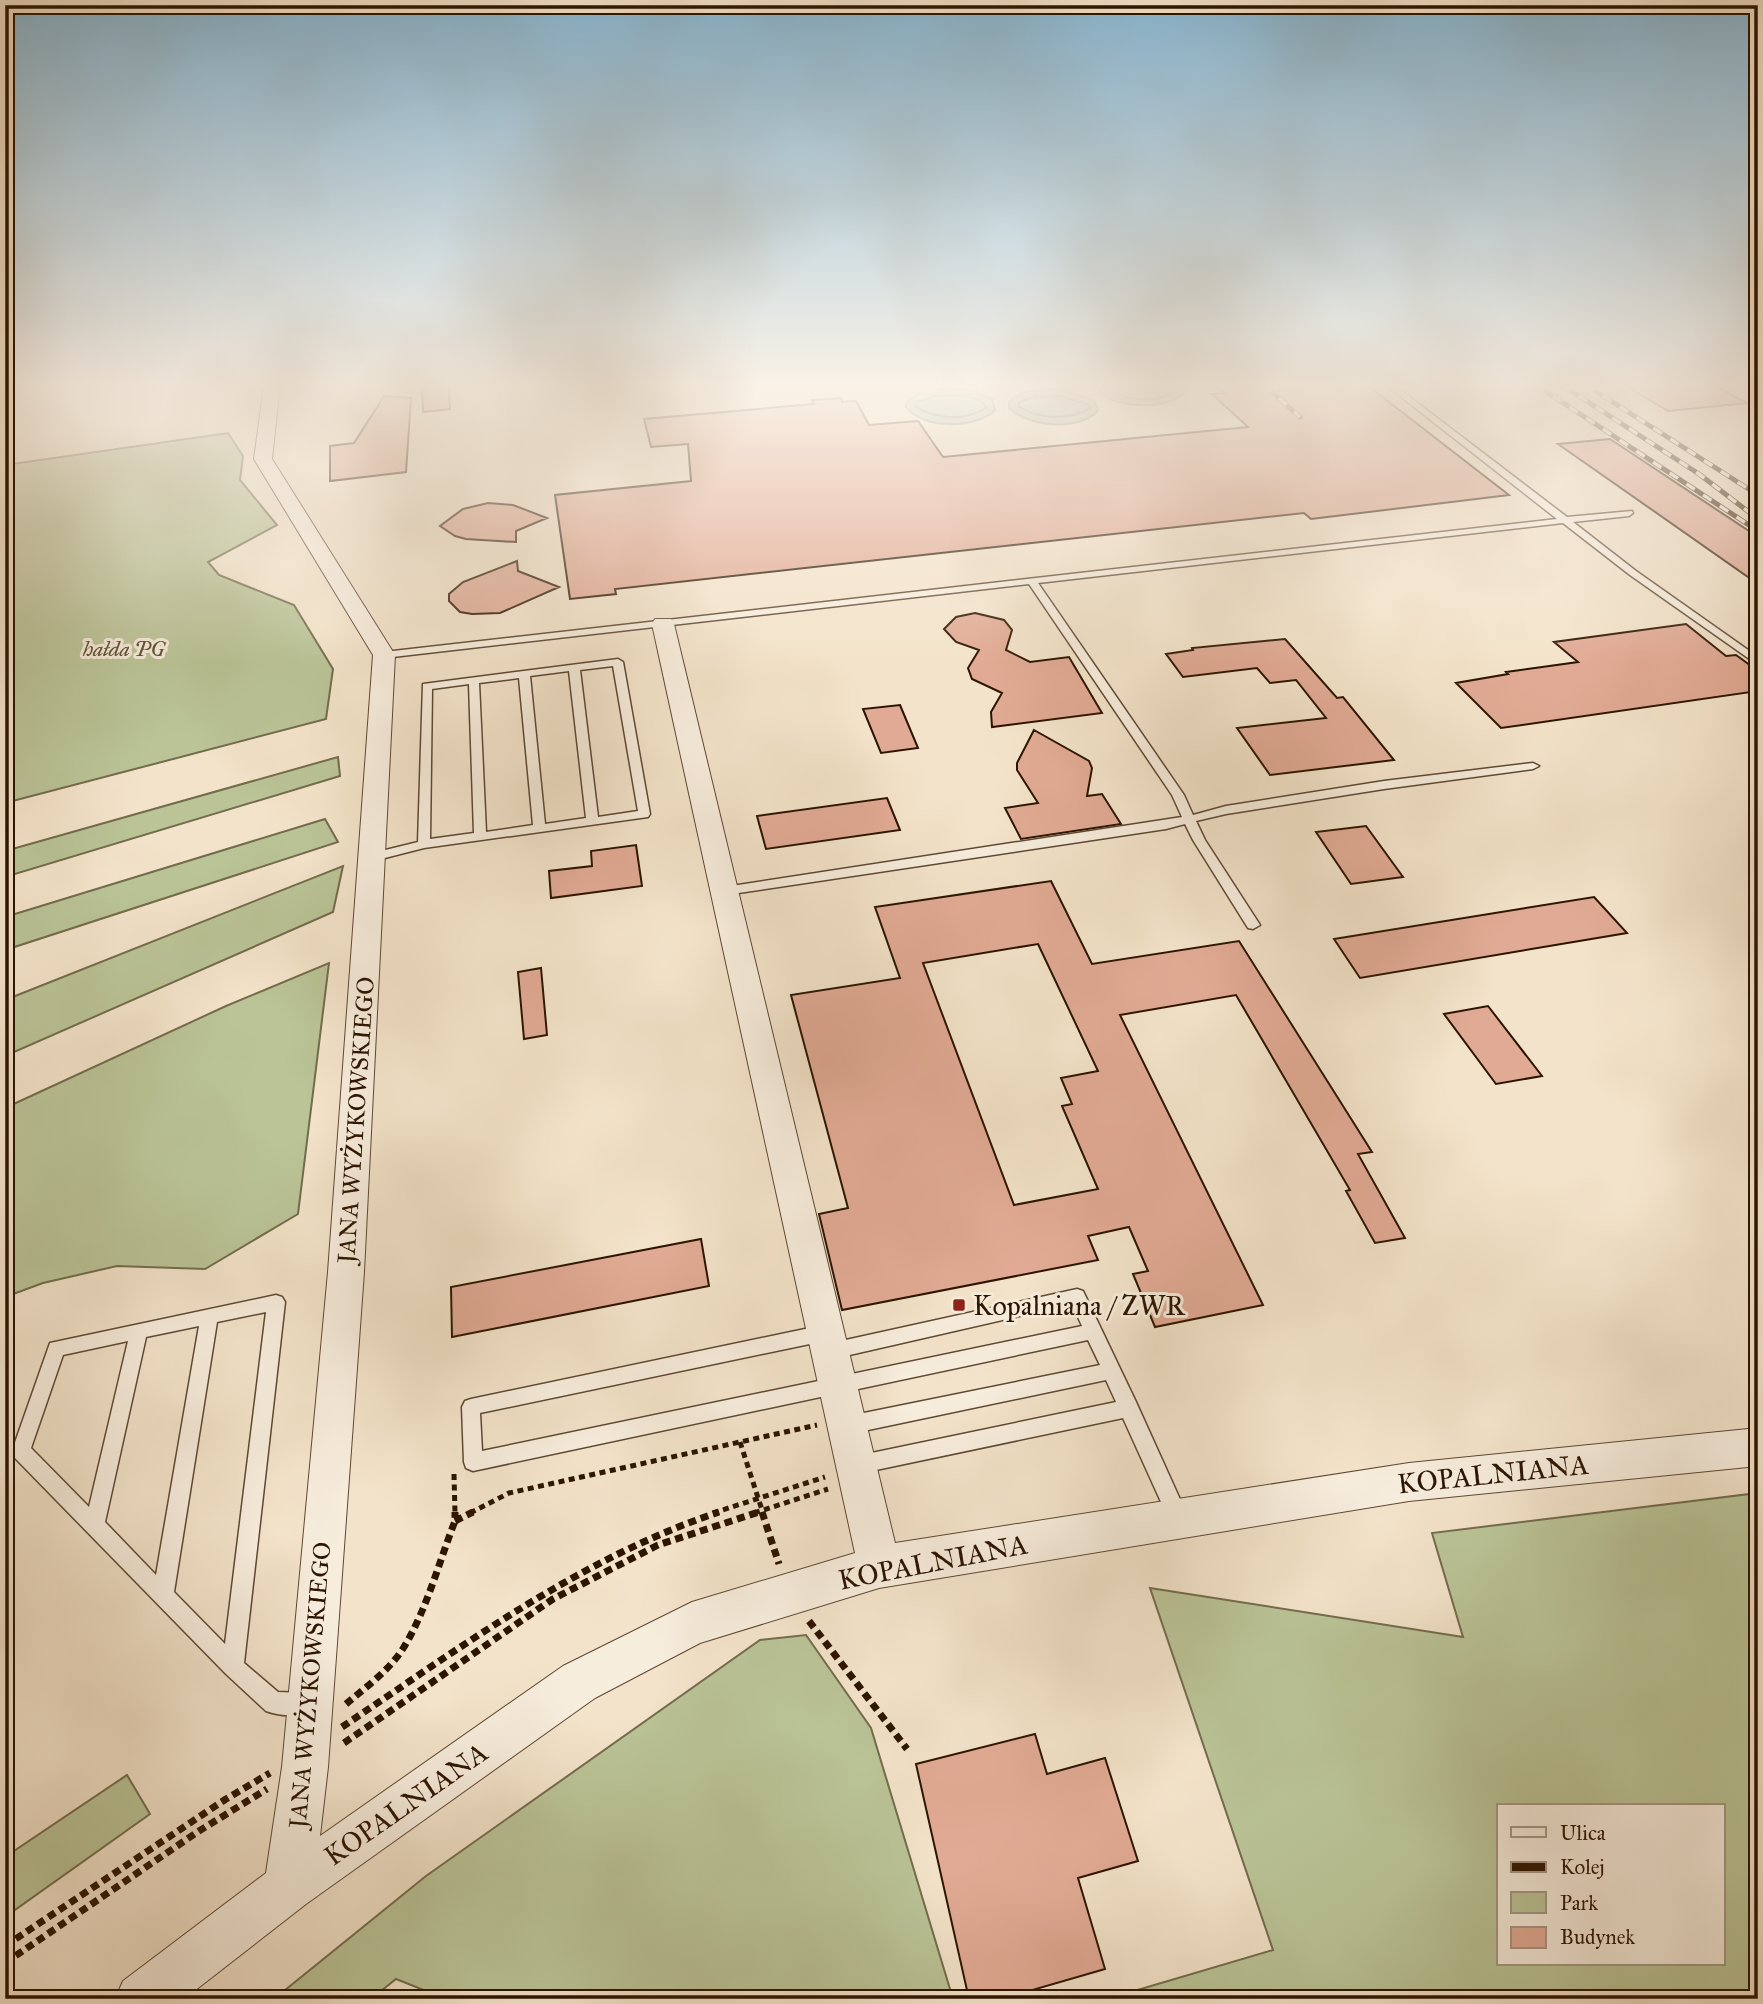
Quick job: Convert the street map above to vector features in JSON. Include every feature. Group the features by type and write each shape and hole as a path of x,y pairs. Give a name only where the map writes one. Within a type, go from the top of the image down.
{"street":[{"path":"275,479 384,655"},
{"path":"663,624 831,1357 836,1424 857,1472 879,1567"},
{"name":"JANA WYŻYKOWSKIEGO","path":"289,1887 306,1759 325,1706 346,1272 384,655"},
{"name":"KOPALNIANA","path":"141,1999 289,1887 579,1682 692,1624 879,1567 1409,1482 1758,1447"}],"lane":[{"path":"1512,479 1633,573 1758,662"},
{"path":"384,655 1629,513"},
{"path":"1032,581 1178,794 1191,817 1199,840 1253,925"},
{"path":"373,857 424,844 644,814 618,662 427,686 424,844"},
{"path":"574,667 592,821"},
{"path":"524,673 539,828"},
{"path":"474,680 481,836"},
{"path":"725,891 1166,825 1191,817 1371,787 1533,766"},
{"path":"1094,1331 831,1357 471,1407 473,1462 831,1357 1077,1296 1094,1331 1111,1371 1130,1408 1178,1518"},
{"path":"233,1667 276,1302 56,1349 21,1451 233,1667 274,1703 325,1706"},
{"path":"163,1596 209,1316"},
{"path":"94,1526 139,1331"},
{"path":"836,1424 1111,1371"},
{"path":"857,1472 1130,1408"}],"path":[{"path":"456,1521 509,1493 836,1424"},
{"path":"325,1706 361,1694 403,1648 456,1521 454,1461"},
{"path":"5,1963 306,1759 552,1599 658,1545 857,1472"},
{"path":"5,1946 226,1799 306,1759 547,1590 656,1534 857,1472"}],"green space":[{"name":"hałda PG","path":"5,479 240,479 277,525 208,562 219,575 294,605 333,669 326,719 5,803"},
{"path":"338,757 340,776 5,877 5,851"},
{"path":"325,819 338,842 5,950 5,917"},
{"path":"343,866 333,912 5,1056 5,1000"},
{"path":"329,963 298,1214 205,1269 117,1266 43,1283 5,1297 5,1108 226,1006"},
{"path":"1758,1493 1758,1999 1107,1999 1273,1950 1150,1588 1463,1637 1432,1533"},
{"path":"806,1635 871,1728 953,1999 446,1999 396,1979 371,1999 274,1999 426,1876 760,1640"},
{"path":"127,1775 150,1814 5,1917 5,1857"}],"building":[{"path":"691,479 1488,479 1509,495 1311,519 1304,513 615,589 616,594 570,599 555,495 691,481"},
{"path":"1607,479 1670,479 1758,537 1758,584"},
{"path":"488,503 513,505 547,518 516,531 516,542 466,539 455,536 440,526 463,509"},
{"path":"517,561 518,571 559,587 500,613 460,612 449,601 449,594 463,582"},
{"path":"975,613 1004,620 1012,630 1006,650 1030,662 1069,657 1102,713 992,727 991,712 1002,693 972,679 968,668 979,650 956,642 944,629 956,617"},
{"path":"1686,624 1726,656 1736,655 1758,671 1758,691 1501,728 1456,683 1508,674 1506,672 1578,662 1554,642"},
{"path":"1285,639 1337,698 1343,697 1394,760 1270,775 1237,728 1326,718 1296,680 1270,683 1257,668 1183,677 1166,654 1193,650 1192,648"},
{"path":"900,705 918,748 881,753 863,709"},
{"path":"1034,730 1089,761 1092,768 1087,796 1102,794 1121,824 1021,839 1005,808 1038,803 1017,770 1017,763"},
{"path":"887,798 900,830 766,849 757,816"},
{"path":"1366,826 1403,877 1351,884 1316,832"},
{"path":"636,845 642,886 551,898 549,871 592,866 591,851"},
{"path":"1051,881 1092,964 1239,941 1372,1152 1358,1154 1405,1238 1375,1243 1346,1191 1350,1190 1236,995 1120,1015 1263,1305 1155,1327 1133,1274 1148,1271 1129,1227 1088,1236 1098,1260 842,1310 819,1214 848,1208 791,995 900,978 875,907","holes":["1038,944 1098,1071 1061,1078 1072,1104 1062,1106 1098,1189 1014,1205 923,963"]},
{"path":"1594,897 1627,933 1360,978 1334,939"},
{"path":"541,968 547,1035 524,1039 518,972"},
{"path":"1488,1006 1542,1076 1496,1084 1444,1014"},
{"path":"701,1239 709,1286 452,1337 451,1287"},
{"path":"1035,1734 1047,1774 1105,1758 1138,1861 1078,1878 1105,1969 1001,1999 969,1999 916,1764"}],"railway":[{"path":"1678,479 1758,531"},
{"path":"1705,479 1758,519"},
{"path":"1732,479 1758,495"}],"place":[{"name":"Kopalniana / ZWR","path":"959,1305"}]}
